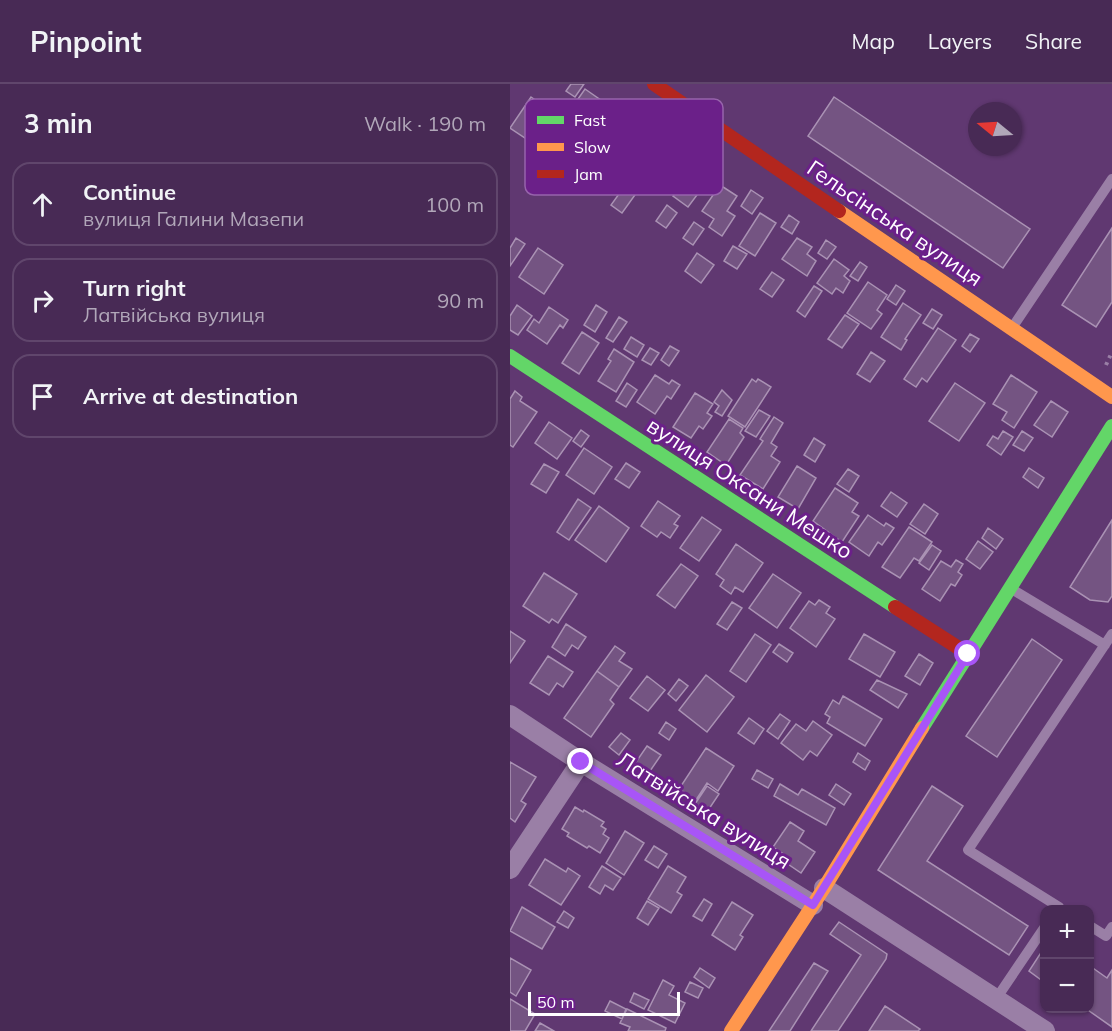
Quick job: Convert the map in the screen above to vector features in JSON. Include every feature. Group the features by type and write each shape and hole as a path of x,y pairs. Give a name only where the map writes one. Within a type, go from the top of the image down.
{"street":[{"name":"Гельсінська вулиця","path":"654,84 683,99"},
{"name":"Гельсінська вулиця","path":"723,126 1112,397"},
{"name":"вулиця Оксани Мешко","path":"510,356 968,654"},
{"path":"731,1031 819,897 968,654 1112,426"},
{"name":"Латвійська вулиця","path":"510,715 581,762 996,999 1045,1031"},
{"path":"510,869 581,762"}],"lane":[{"path":"1012,329 1112,179"},
{"path":"1010,588 1105,645"},
{"path":"1053,905 968,850 1112,634"},
{"path":"1094,929 1106,936 1112,927"},
{"path":"996,999 1040,934"}],"path":[{"path":"1107,360 1112,352"}],"building":[{"path":"571,84 584,84 575,97 566,91"},
{"path":"585,89 599,99 578,99"},
{"path":"834,97 1030,229 1003,268 808,136"},
{"path":"525,106 525,138 510,128"},
{"path":"723,187 737,196 727,211 735,216 722,236 709,227 714,219 702,211 713,195 723,195"},
{"path":"751,190 763,198 752,214 741,206"},
{"path":"618,195 635,195 622,213 611,205"},
{"path":"674,195 697,195 688,207"},
{"path":"667,205 677,213 666,228 656,221"},
{"path":"760,213 776,223 755,256 739,246"},
{"path":"789,215 799,222 792,234 781,227"},
{"path":"694,222 704,229 693,245 683,238"},
{"path":"1112,228 1112,302 1096,327 1062,305"},
{"path":"516,238 525,244 510,266 510,248"},
{"path":"797,238 812,247 807,254 816,261 807,276 782,259"},
{"path":"826,240 836,247 827,259 818,253"},
{"path":"733,246 747,254 737,269 724,261"},
{"path":"538,248 563,265 544,294 519,277"},
{"path":"697,253 714,265 701,283 685,271"},
{"path":"834,259 849,270 844,276 850,281 843,293 836,288 832,294 817,283"},
{"path":"860,262 867,267 858,281 850,276"},
{"path":"772,272 784,280 772,297 760,289"},
{"path":"868,282 887,295 877,310 882,314 871,329 847,313"},
{"path":"896,285 905,291 896,305 887,299"},
{"path":"814,286 822,291 805,317 797,311"},
{"path":"903,303 921,315 905,339 907,340 901,350 881,337"},
{"path":"517,305 532,316 518,335 510,330 510,316"},
{"path":"596,305 607,312 595,332 584,325"},
{"path":"549,307 568,320 563,328 560,325 547,344 527,330 534,319 539,323"},
{"path":"932,309 942,315 933,329 923,323"},
{"path":"845,315 859,324 842,348 828,339"},
{"path":"619,317 627,322 613,342 606,338"},
{"path":"938,328 956,340 927,382 922,378 916,387 904,379"},
{"path":"582,332 599,343 579,374 562,363"},
{"path":"970,334 979,339 970,352 962,346"},
{"path":"631,337 644,345 637,357 624,349"},
{"path":"670,346 679,351 669,366 661,360"},
{"path":"650,348 659,353 651,365 642,360"},
{"path":"614,349 634,362 616,392 598,381 611,361 608,359"},
{"path":"871,352 885,361 870,382 857,374"},
{"path":"655,375 669,384 672,380 680,385 671,399 667,396 655,414 637,402"},
{"path":"1011,375 1037,392 1014,428 1002,420 1007,412 993,404"},
{"path":"752,379 756,382 758,379 771,387 745,427 728,416"},
{"path":"627,383 637,390 626,407 616,401"},
{"path":"955,383 985,403 959,441 929,421"},
{"path":"722,390 732,400 722,416 715,412 719,406 714,402"},
{"path":"515,391 522,397 520,401 537,412 513,447 510,445 510,399"},
{"path":"695,393 713,404 707,413 712,416 703,429 699,426 691,438 673,427"},
{"path":"1051,401 1068,412 1052,437 1034,425"},
{"path":"759,410 770,416 756,437 745,431"},
{"path":"774,417 783,423 771,443 777,447 771,456 780,462 763,489 740,475 763,441 760,439"},
{"path":"729,419 743,428 740,433 744,437 726,465 707,452"},
{"path":"549,422 572,438 557,459 535,443"},
{"path":"581,430 589,436 581,447 573,441"},
{"path":"1003,431 1013,437 1001,455 987,445 993,436 998,439"},
{"path":"1022,431 1033,438 1024,451 1013,445"},
{"path":"814,438 825,445 815,462 804,455"},
{"path":"584,448 612,467 594,494 566,475"},
{"path":"626,463 640,472 629,488 615,479"},
{"path":"544,464 559,472 546,493 531,484"},
{"path":"797,466 816,478 798,509 778,497"},
{"path":"1029,468 1044,478 1038,488 1023,477"},
{"path":"848,469 859,476 849,492 837,484"},
{"path":"835,488 858,503 852,512 859,516 842,542 813,521"},
{"path":"891,492 907,503 897,517 881,506"},
{"path":"578,499 591,508 569,540 557,532"},
{"path":"658,501 680,516 674,524 678,526 670,538 661,532 657,537 641,526"},
{"path":"924,504 938,514 925,534 910,524"},
{"path":"599,506 629,528 606,562 575,540"},
{"path":"868,515 884,526 886,523 894,528 882,545 878,542 869,556 849,542"},
{"path":"702,517 721,530 699,561 680,548"},
{"path":"1112,520 1112,596 1108,602 1090,600 1070,587"},
{"path":"909,527 932,542 919,561 914,558 900,578 882,567"},
{"path":"988,528 1003,539 996,549 982,538"},
{"path":"978,541 993,552 980,569 966,559"},
{"path":"736,544 763,563 743,592 735,587 731,594 720,586 724,580 716,574"},
{"path":"932,545 941,551 929,570 919,563"},
{"path":"956,560 963,564 958,572 962,575 955,586 951,584 940,601 922,589 941,561 951,567"},
{"path":"681,564 698,576 675,608 657,595"},
{"path":"544,573 577,594 558,623 552,619 549,623 523,606"},
{"path":"773,574 801,593 777,628 749,608"},
{"path":"819,600 830,607 826,613 835,619 816,647 790,628 809,601 815,605"},
{"path":"732,602 742,608 727,630 717,624"},
{"path":"566,624 586,637 578,649 572,645 565,656 552,647"},
{"path":"510,631 525,641 510,663"},
{"path":"755,634 771,645 746,682 730,671"},
{"path":"864,634 895,652 880,677 849,659"},
{"path":"1032,639 1062,660 997,757 966,736"},
{"path":"779,644 793,653 787,662 773,652"},
{"path":"615,646 625,653 619,661 632,669 619,687 597,671"},
{"path":"919,654 933,663 920,685 905,676"},
{"path":"548,656 573,672 563,687 557,683 549,695 530,683"},
{"path":"597,671 619,687 610,700 614,704 591,737 564,718"},
{"path":"706,675 734,697 707,732 679,710"},
{"path":"647,676 665,690 648,711 630,698"},
{"path":"679,679 688,686 676,701 668,694"},
{"path":"877,680 907,694 898,708 870,690"},
{"path":"843,696 882,719 865,746 827,723 830,717 825,714 833,700 839,704"},
{"path":"780,714 790,721 778,739 767,731"},
{"path":"749,718 764,729 754,744 738,733"},
{"path":"813,721 832,735 817,756 810,751 803,760 781,743 796,724 806,731"},
{"path":"666,722 676,729 669,740 659,733"},
{"path":"621,733 630,740 619,755 609,747"},
{"path":"647,746 661,755 648,774 634,765"},
{"path":"706,748 734,766 718,791 707,783 696,800 679,789"},
{"path":"858,753 870,761 865,770 853,762"},
{"path":"510,762 536,777 521,801 526,804 515,822 510,818"},
{"path":"757,770 773,779 768,788 752,779"},
{"path":"780,784 798,795 802,789 835,808 826,825 774,796"},
{"path":"836,784 851,794 844,805 829,795"},
{"path":"707,786 719,794 707,812 695,804"},
{"path":"932,786 963,806 927,861 1028,926 1009,955 878,870"},
{"path":"575,807 604,822 601,826 606,829 603,834 609,838 600,853 567,836 569,833 562,829"},
{"path":"790,822 804,831 798,841 815,852 801,873 785,862 788,857 773,847"},
{"path":"625,831 644,843 624,875 606,863"},
{"path":"654,846 667,854 658,868 645,860"},
{"path":"545,859 566,872 568,868 580,876 561,905 529,885"},
{"path":"602,866 621,878 613,890 605,885 600,894 589,887"},
{"path":"668,866 686,877 677,892 682,895 671,913 648,899"},
{"path":"704,899 712,904 702,921 693,916"},
{"path":"647,901 659,908 648,925 637,918"},
{"path":"732,902 753,915 740,935 743,937 735,950 712,935"},
{"path":"522,907 555,927 542,949 510,931"},
{"path":"564,911 574,918 568,928 557,922"},
{"path":"839,922 887,954 886,959 838,1031 811,1031 861,955 830,934"},
{"path":"1040,954 1040,979 1029,971"},
{"path":"510,958 531,970 516,996 510,992"},
{"path":"814,963 828,971 790,1031 769,1031"},
{"path":"700,968 715,978 709,988 694,977"},
{"path":"1094,969 1107,978 1112,970 1112,1027 1092,1013 1094,1013"},
{"path":"663,980 674,986 669,995 685,1003 675,1023 648,1010"},
{"path":"690,982 703,988 698,998 685,992"},
{"path":"634,993 649,1000 644,1009 630,1002"},
{"path":"510,999 535,1014 525,1031 510,1031"},
{"path":"610,1001 626,1009 622,1019 605,1011"},
{"path":"885,1006 920,1029 918,1031 869,1031"},
{"path":"627,1009 666,1028 665,1031 628,1031 630,1027 620,1023"},
{"path":"540,1023 554,1031 535,1031"}],"traffic: fast":[{"path":"510,356 895,607"},
{"path":"922,728 1112,426"}],"traffic: slow":[{"path":"839,211 1112,397"},
{"path":"731,1031 824,888 922,728"}],"traffic: jam":[{"path":"654,84 676,99"},
{"path":"723,131 839,211"},
{"path":"895,607 968,654"}],"route":[{"path":"581,762 813,905 968,654"}]}
